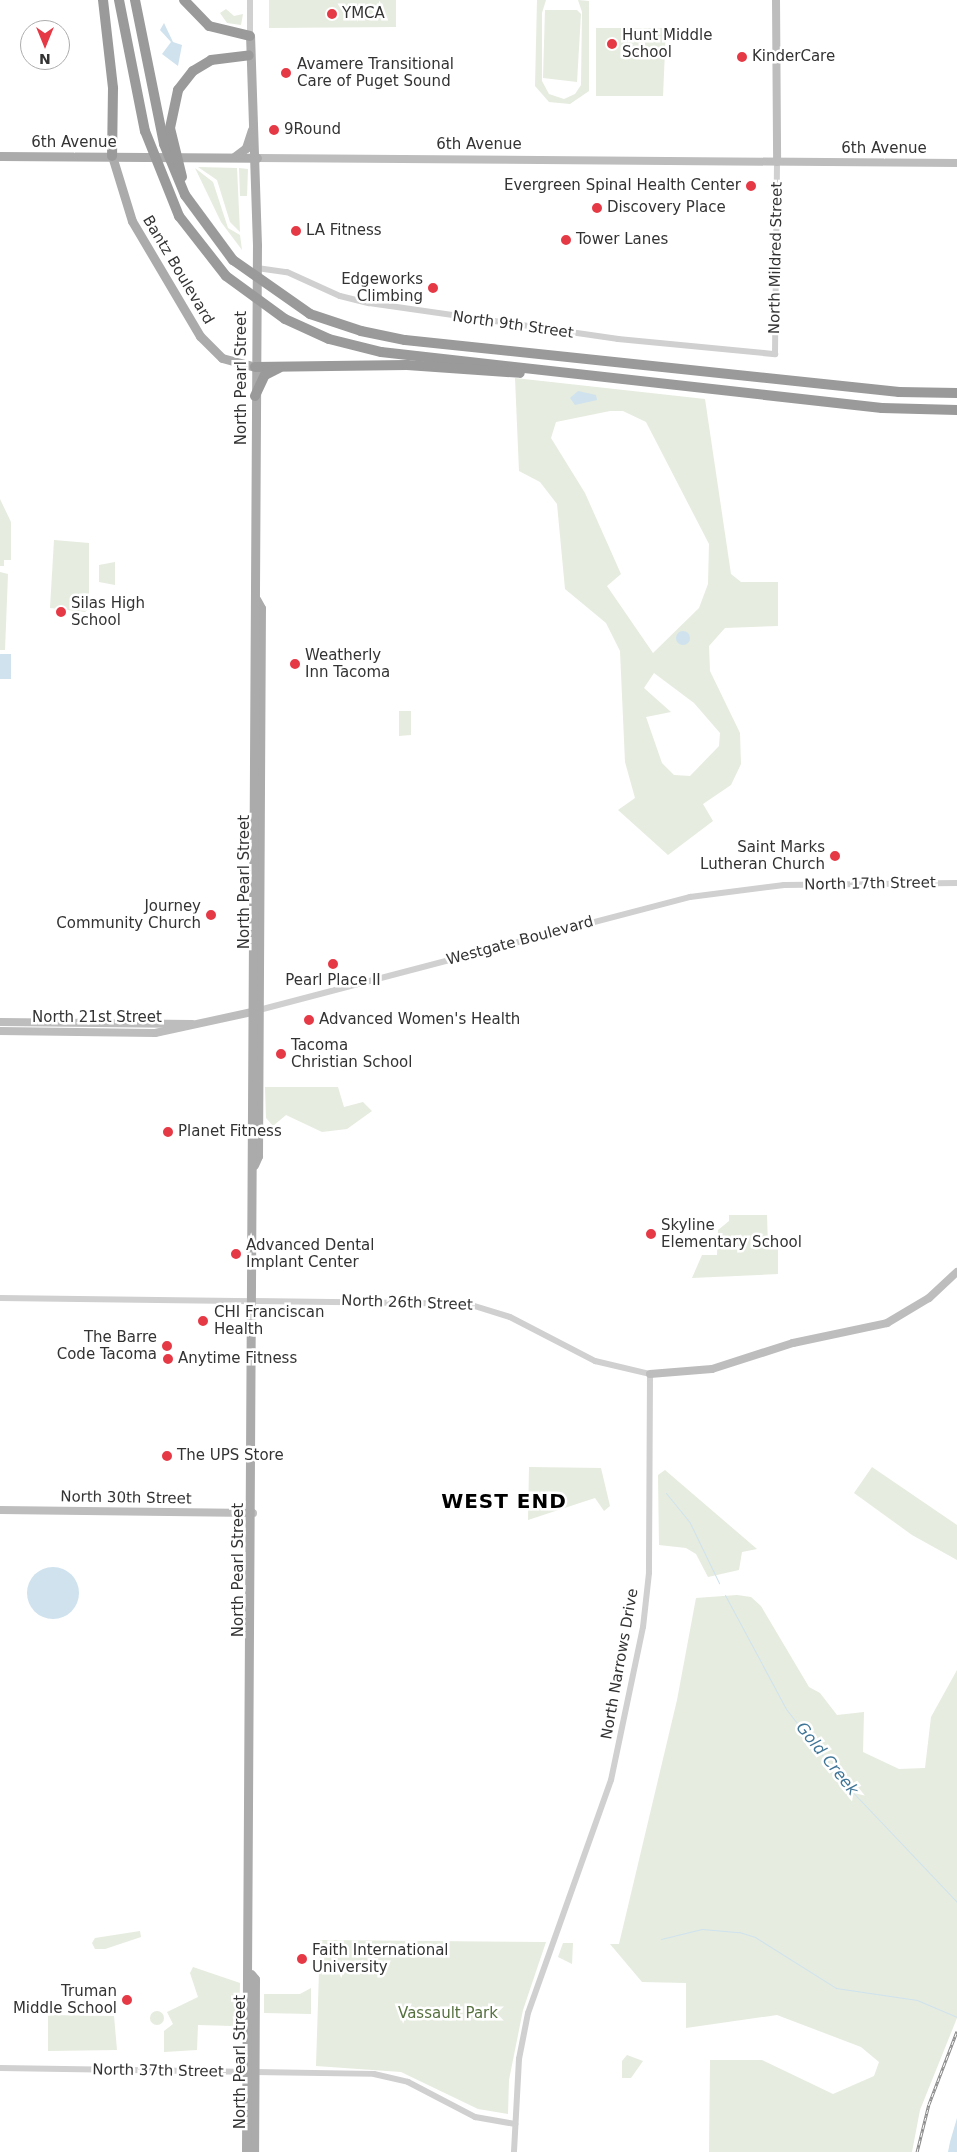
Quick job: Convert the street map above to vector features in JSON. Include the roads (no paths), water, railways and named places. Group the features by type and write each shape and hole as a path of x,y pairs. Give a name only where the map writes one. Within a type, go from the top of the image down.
{"highway":[{"path":"103,0 113,88 112,156"},
{"path":"119,0 145,131 162,184 194,240 226,276 285,319 329,339 381,352 683,384 882,408 957,410"},
{"path":"134,0 180,186 195,213 225,252 277,294 322,319 388,337 861,387 957,391"},
{"path":"184,0 209,26 250,36"},
{"path":"195,213 166,135 172,106 187,76 211,60 249,55"},
{"path":"255,396 265,375 285,366"},
{"path":"255,367 438,367 683,384"}],"main road":[{"path":"776,0 777,162"},
{"name":"North Pearl Street","path":"250,36 249,55 257,158 255,367 256,599 252,636 255,1011 251,2072 254,2152"},
{"path":"234,157 246,148 254,128"},
{"name":"6th Avenue","path":"0,156 957,163"},
{"name":"Bantz Boulevard","path":"112,156 132,221 200,336 222,358 255,367"},
{"name":"North 21st Street","path":"0,1022 192,1024 255,1011"},
{"name":"North 21st Street","path":"0,1031 137,1033 183,1029 192,1024"},
{"path":"650,1374 712,1369 793,1343 881,1325 918,1306 957,1272"},
{"name":"North 30th Street","path":"0,1510 252,1513"},
{"name":"North Pearl Street","path":"246,2152 251,2072"}],"street":[{"path":"250,0 250,36"},
{"name":"North Mildred Street","path":"775,354 777,162"},
{"name":"North 9th Street","path":"257,268 294,274 362,302 610,338 775,354"},
{"name":"North 17th Street","path":"784,885 957,883"},
{"name":"Westgate Boulevard","path":"255,1011 690,897 784,885"},
{"name":"North 26th Street","path":"0,1298 254,1299 480,1306 595,1361 650,1374"},
{"name":"North Narrows Drive","path":"514,2152 515,2124 528,2013 611,1780 643,1627 649,1573 650,1374"},
{"name":"North 37th Street","path":"0,2068 390,2076 475,2117 515,2124"}],"water":[{"path":"164,23 173,42 182,45 178,66 162,54 171,42 160,30"},
{"path":"578,391 596,395 597,400 575,405 570,398"},
{"path":"680,631 686,631 690,638 686,645 680,645 676,641 676,635"},
{"path":"0,654 11,654 11,679 0,679"},
{"path":"48,1567 58,1567 67,1571 75,1579 79,1593 75,1607 67,1615 58,1619 48,1619 39,1615 31,1607 27,1598 27,1588 31,1579 39,1571"},
{"path":"957,2118 957,2152 948,2152 950,2142"}],"waterway":[{"name":"Gold Creek","path":"666,1493 690,1523 719,1583"},
{"name":"Gold Creek","path":"725,1595 786,1709 845,1784 957,1902"},
{"path":"661,1939 702,1929 739,1932 755,1937 836,1988 917,2000 957,2017"}],"railway":[{"path":"917,2152 929,2104 957,2031"}],"place":[{"name":"YMCA","path":"332,14"},
{"name":"Hunt Middle School","path":"612,44"},
{"name":"KinderCare","path":"742,57"},
{"name":"Avamere Transitional Care of Puget Sound","path":"286,73"},
{"name":"9Round","path":"274,130"},
{"name":"Evergreen Spinal Health Center","path":"751,186"},
{"name":"Discovery Place","path":"597,208"},
{"name":"LA Fitness","path":"296,231"},
{"name":"Tower Lanes","path":"566,240"},
{"name":"Edgeworks Climbing","path":"433,288"},
{"name":"Silas High School","path":"61,612"},
{"name":"Weatherly Inn Tacoma","path":"295,664"},
{"name":"Saint Marks Lutheran Church","path":"835,856"},
{"name":"Journey Community Church","path":"211,915"},
{"name":"Pearl Place II","path":"333,964"},
{"name":"Advanced Women's Health","path":"309,1020"},
{"name":"Tacoma Christian School","path":"281,1054"},
{"name":"Planet Fitness","path":"168,1132"},
{"name":"Skyline Elementary School","path":"651,1234"},
{"name":"Advanced Dental Implant Center","path":"236,1254"},
{"name":"CHI Franciscan Health","path":"203,1321"},
{"name":"The Barre Code Tacoma","path":"167,1346"},
{"name":"Anytime Fitness","path":"168,1359"},
{"name":"The UPS Store","path":"167,1456"},
{"name":"Faith International University","path":"302,1959"},
{"name":"Truman Middle School","path":"127,2000"}],"district":[{"name":"WEST END","path":"504,1501"}],"park label":[{"name":"Vassault Park","path":"448,2014"}]}
